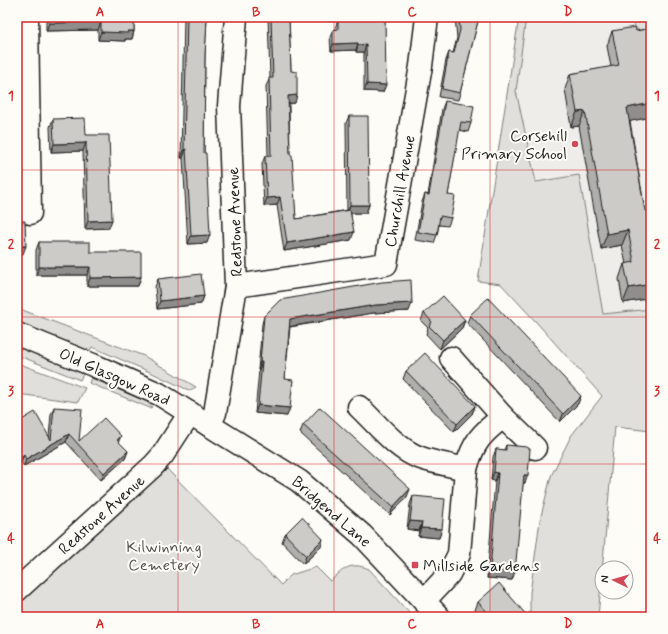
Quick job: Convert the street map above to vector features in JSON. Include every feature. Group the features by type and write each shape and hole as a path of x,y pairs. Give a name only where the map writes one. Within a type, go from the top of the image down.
{"street":[{"path":"27,17 30,213"},
{"name":"Redstone Avenue","path":"209,425 215,413 236,286 229,106 236,17"},
{"name":"Churchill Avenue","path":"236,286 386,264 421,66 427,17"},
{"name":"Old Glasgow Road","path":"17,334 159,394 209,425"},
{"path":"451,358 503,417 535,448"},
{"path":"359,407 401,448 420,458 466,469"},
{"name":"Redstone Avenue","path":"17,590 153,466 162,456 190,413"},
{"path":"424,601 449,574 459,554 466,469 470,455 476,443 488,429 503,417"},
{"name":"Bridgend Lane","path":"209,425 299,481 362,535 439,617"}],"shaded area":[{"name":"Corsehill Primary School","path":"519,17 651,17 651,367 537,323 501,284 479,281"}],"green space":[{"path":"519,17 526,17 516,91 536,182 579,175 603,314 651,309 651,431 615,427 603,560 594,560 594,600 600,600 598,617 530,617 530,593 540,520 551,476 571,436 602,396 501,284 478,281"},
{"path":"627,17 651,17 651,39 647,40"},
{"path":"17,308 144,356 196,387 190,390 186,389 92,347 88,353 17,323"},
{"path":"17,346 83,374 80,380 17,355"},
{"path":"17,363 85,388 78,402 17,394"},
{"path":"91,378 146,401 152,407 150,408 89,383"},
{"name":"Kilwinning Cemetery","path":"167,469 281,585 291,575 316,567 330,581 343,570 352,566 362,567 369,569 413,617 17,617 17,603"}],"building":[{"path":"49,17 134,17 134,31 128,31 128,33 101,32 101,22 49,23"},
{"path":"187,17 207,17 204,153 206,153 210,235 191,236 186,149 184,150"},
{"path":"271,17 289,17 291,71 297,72 297,95 288,96 290,155 292,155 296,219 350,210 354,232 287,243 280,197 267,198 265,156 271,156 269,78 273,78"},
{"path":"359,17 385,17 386,85 367,84 366,44 333,44 333,30 338,29 338,20 359,19"},
{"path":"459,17 479,17 460,93 442,89 449,52 454,53 460,30"},
{"path":"635,27 636,31 651,28 651,103 627,108 645,211 651,210 651,284 629,288 624,264 634,262 628,230 607,234 585,111 577,112 570,74 619,65 612,31"},
{"path":"445,101 474,106 471,123 461,122 448,195 455,196 451,218 440,216 437,235 418,232 425,194 429,195"},
{"path":"349,116 368,116 369,205 350,205"},
{"path":"85,118 86,135 109,135 112,220 88,221 86,142 54,144 53,119"},
{"path":"17,221 25,221 26,246 17,246"},
{"path":"39,242 90,242 90,252 141,252 141,277 90,278 90,267 39,267"},
{"path":"201,274 204,296 160,301 158,279"},
{"path":"411,280 412,303 376,305 290,319 285,379 293,380 290,408 258,405 264,316 280,300 382,282"},
{"path":"443,296 465,320 443,340 429,326 432,322 424,313"},
{"path":"488,298 581,396 563,414 470,315"},
{"path":"425,353 475,406 457,424 406,371"},
{"path":"54,407 82,409 79,441 104,418 121,436 117,440 128,451 104,473 69,434 26,459 24,455 17,459 17,423 35,412 51,440"},
{"path":"320,407 410,489 393,507 303,425"},
{"path":"506,445 527,447 530,449 528,475 524,475 515,572 490,570 498,473 494,472 496,449 506,450"},
{"path":"413,496 445,499 442,529 421,528 422,522 410,521"},
{"path":"302,517 323,539 306,556 285,534"},
{"path":"499,583 528,617 492,617 478,602"}],"place":[{"name":"Corsehill Primary School","path":"575,144"},
{"name":"Millside Gardens","path":"415,565"}]}
